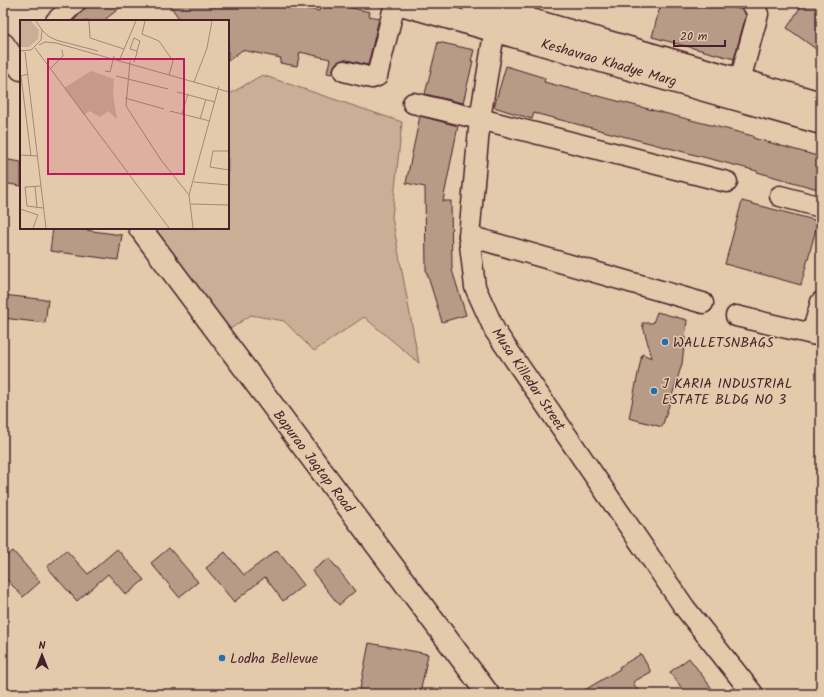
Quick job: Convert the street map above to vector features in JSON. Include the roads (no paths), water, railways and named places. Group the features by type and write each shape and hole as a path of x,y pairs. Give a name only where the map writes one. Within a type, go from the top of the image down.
{"main road":[{"name":"Keshavrao Khadye Marg","path":"396,3 434,8 496,20 738,89 821,103"},
{"name":"Keshavrao Khadye Marg","path":"472,3 496,20"},
{"name":"Keshavrao Khadye Marg","path":"496,20 523,10 738,89 821,122"},
{"name":"Bapurao Jagtap Road","path":"141,229 488,694"}],"street":[{"path":"57,20 75,3"},
{"path":"344,71 372,78 377,76 396,3"},
{"path":"738,89 758,14 752,3"},
{"name":"Musa Killedar Street","path":"496,20 480,119 469,236 475,287 495,331 685,608 753,694"},
{"path":"413,103 727,182"},
{"path":"780,196 821,207"},
{"path":"469,236 703,303"},
{"path":"736,316 817,335 821,302"}],"place":[{"name":"WALLETSNBAGS","path":"665,342"},
{"name":"J KARIA INDUSTRIAL ESTATE BLDG NO 3","path":"654,391"},
{"name":"Lodha Bellevue","path":"222,658"}]}
